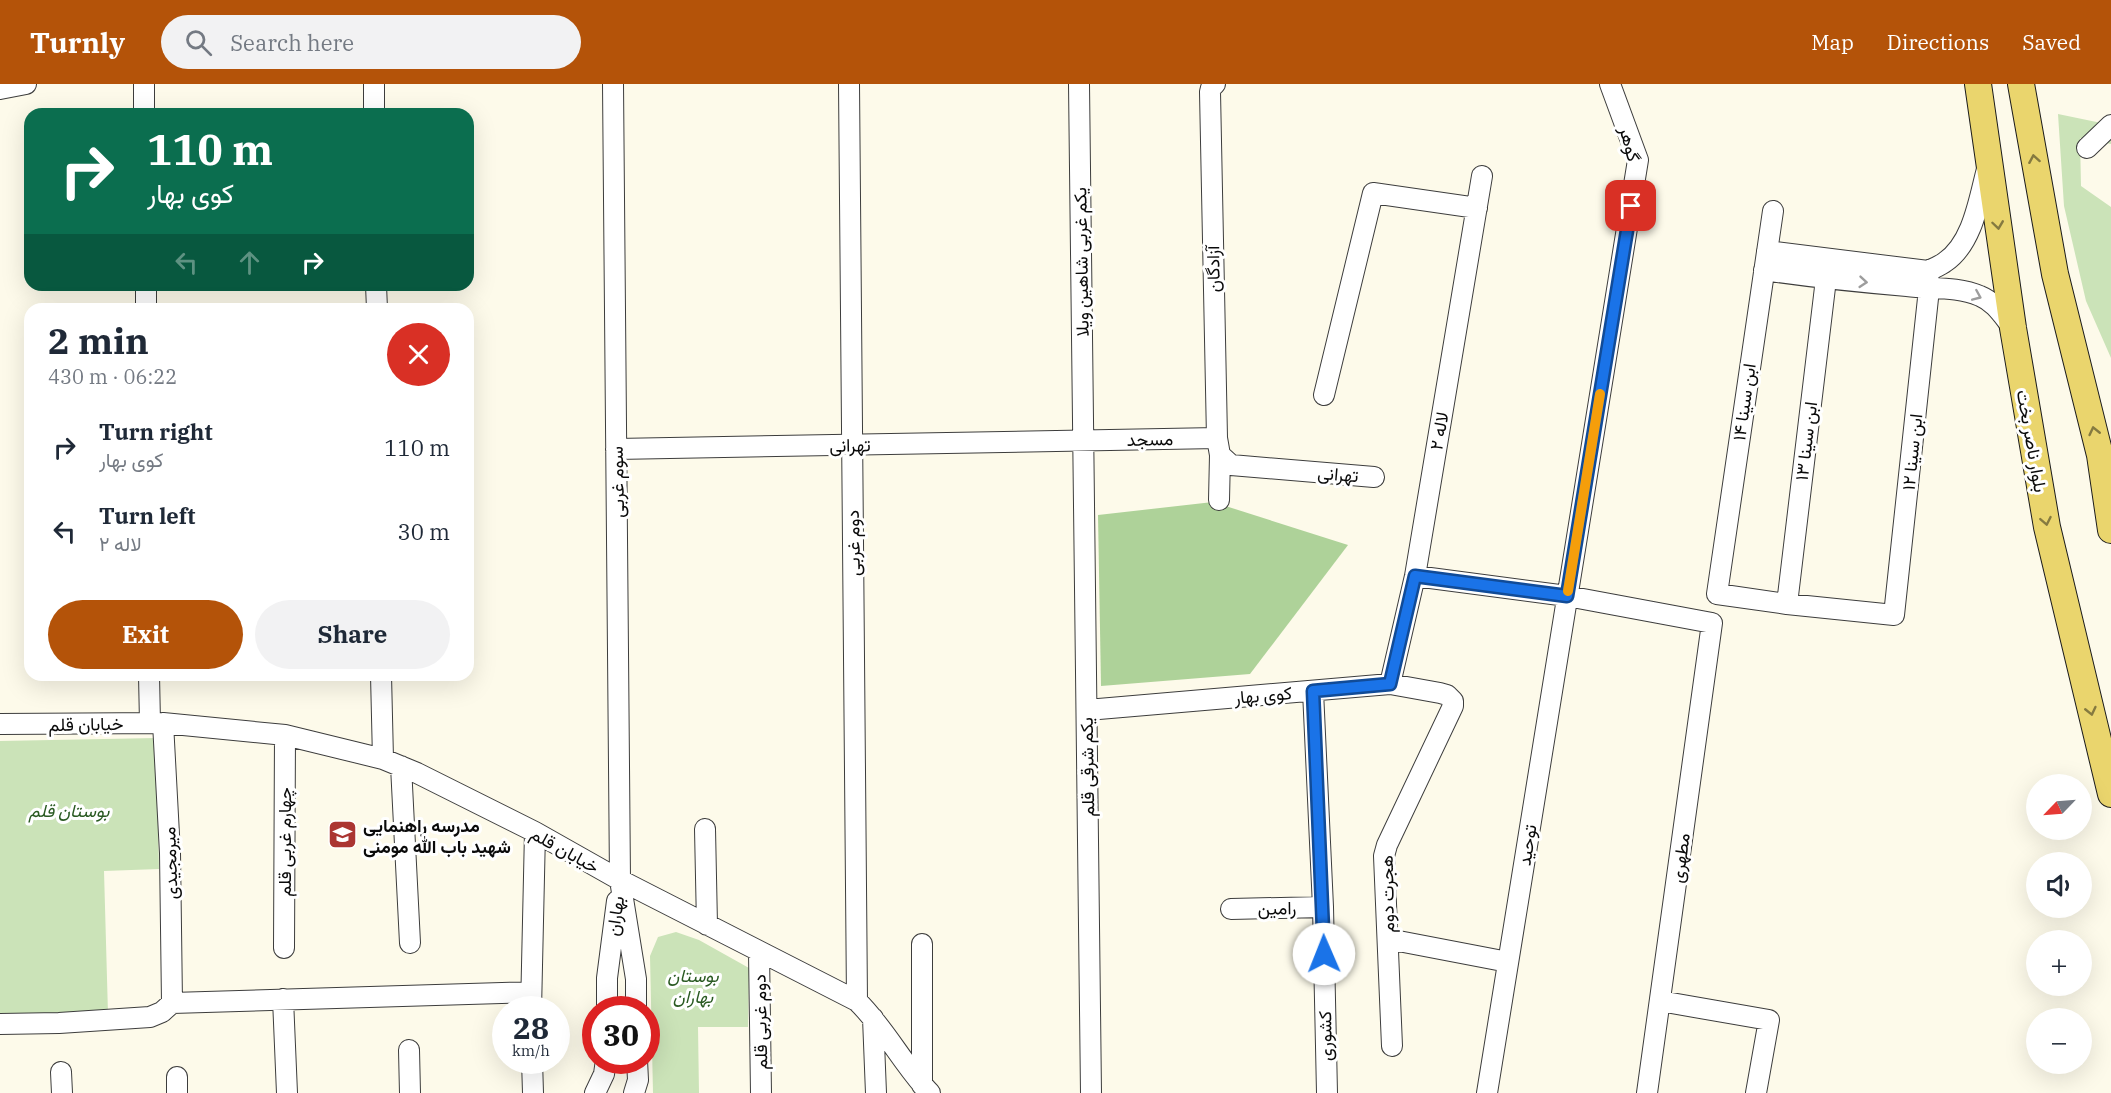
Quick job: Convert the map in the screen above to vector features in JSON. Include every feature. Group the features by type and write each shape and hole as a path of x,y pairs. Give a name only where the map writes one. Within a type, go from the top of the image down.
{"main road":[{"name":"بلوار ناصر بخت","path":"1978,84 2013,328 2047,527 2111,794"},
{"path":"2021,84 2055,274 2100,455 2111,530"}],"street":[{"path":"0,89 27,84"},
{"path":"144,84 144,108"},
{"path":"374,84 374,108"},
{"name":"سوم غربی","path":"613,84 620,880"},
{"name":"دوم غربی","path":"849,84 857,1001"},
{"name":"یکم غربی شاهین ویلا","path":"1079,84 1083,441"},
{"name":"آزادگان","path":"1215,84 1210,92 1222,453 1220,500"},
{"name":"گوهر","path":"1567,596 1638,160 1611,84"},
{"path":"2087,148 2111,125"},
{"path":"1765,260 1826,279 1929,280 1961,245 1972,221 1989,160"},
{"name":"لاله ۲","path":"1390,684 1415,576 1482,176"},
{"path":"1324,395 1373,194 1477,208"},
{"name":"ابن سینا ۱۴","path":"1773,211 1717,594 1787,604"},
{"path":"1765,260 1929,280 1982,296 1997,307 2013,328"},
{"name":"ابن سینا ۱۳","path":"1787,604 1826,279"},
{"name":"ابن سینا ۱۲","path":"1787,604 1894,615 1929,280"},
{"name":"تهرانی","path":"616,449 1083,441"},
{"name":"مسجد","path":"1083,441 1222,453"},
{"name":"یکم شرقی قلم","path":"1083,441 1091,1093"},
{"name":"تهرانی","path":"1222,453 1374,477"},
{"path":"1415,576 1567,596"},
{"name":"مطهری","path":"1567,596 1712,623 1647,1093"},
{"name":"توحید","path":"1487,1093 1567,596"},
{"name":"میرمجیدی","path":"150,681 157,723 170,853 172,1003"},
{"path":"381,681 383,759"},
{"name":"کوی بهار","path":"1086,710 1390,684 1440,693"},
{"name":"کشوری","path":"1313,691 1323,907 1327,1093"},
{"name":"هجرت دوم","path":"1392,1046 1384,856 1387,845 1454,706 1448,695 1440,693"},
{"name":"خیابان قلم","path":"0,724 157,723 285,735 383,759 401,766 535,832 707,926 857,1001 873,1018 926,1089"},
{"name":"چهارم غربی قلم","path":"284,948 285,735"},
{"path":"401,766 410,943"},
{"path":"705,829 707,926"},
{"path":"531,996 535,832"},
{"name":"بهاران","path":"607,996 607,978 620,880"},
{"name":"بهاران","path":"620,880 636,978 636,996"},
{"name":"رامین","path":"1231,909 1323,907"},
{"path":"1388,939 1508,962"},
{"path":"922,944 926,1089"},
{"name":"دوم غربی قلم","path":"759,952 761,1093"},
{"path":"607,978 613,970 620,966 630,969 636,978"},
{"path":"283,999 286,1093"},
{"path":"0,1024 150,1017 162,1012 172,1003 283,999 492,1001"},
{"path":"1660,1001 1769,1020 1756,1093"},
{"path":"873,1018 876,1093"},
{"path":"409,1050 410,1093"},
{"path":"61,1072 62,1093"},
{"path":"532,1074 533,1093"},
{"path":"595,1093 604,1074"}],"green space":[{"path":"2058,114 2111,125 2111,144 2080,138 2081,186 2111,207 2111,358 2086,301 2064,206"},
{"path":"1213,502 1348,545 1250,674 1101,686 1098,515"},
{"name":"بوستان قلم","path":"156,738 159,869 104,871 108,1014 0,1016 0,741"},
{"name":"بوستان بهاران","path":"676,932 699,940 749,968 748,1027 698,1027 699,1093 653,1093 653,1074 660,1074 660,996 651,996 650,956 658,937"}],"slow traffic":[{"path":"1568,591 1600,394"}],"place":[{"name":"مدرسه راهنمایی شهید باب الله مومنی","path":"342,835"}],"route":[{"path":"1324,954 1313,691 1390,684 1415,576 1567,596 1631,206"}]}
